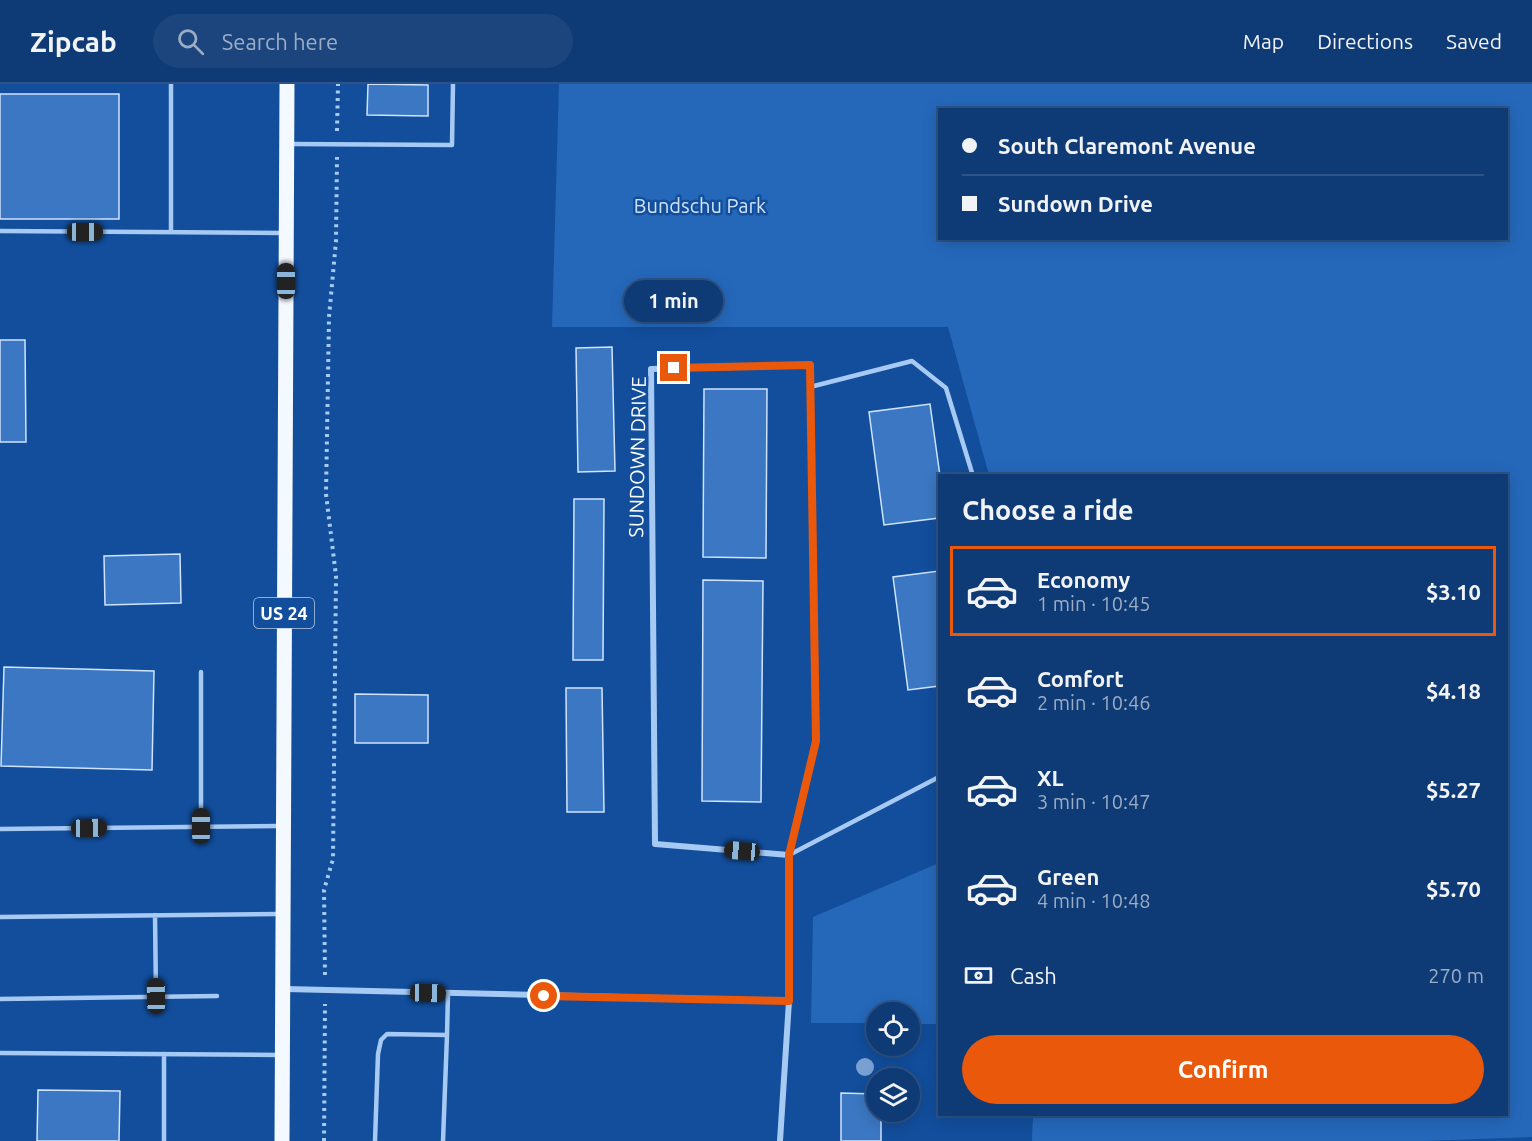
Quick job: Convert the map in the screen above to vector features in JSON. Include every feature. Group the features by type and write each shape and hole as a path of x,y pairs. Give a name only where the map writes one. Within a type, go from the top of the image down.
{"main road":[{"name":"US 24","path":"282,1141 287,84"}],"street":[{"name":"SUNDOWN DRIVE","path":"780,1141 789,1001 789,855 816,741 810,365 651,369 656,844 789,855"},
{"path":"281,989 789,1001"}],"lane":[{"path":"171,84 171,232"},
{"path":"287,144 452,145 453,84"},
{"path":"0,231 286,233"},
{"path":"810,387 912,361 946,388 972,474"},
{"path":"201,672 201,826"},
{"path":"789,855 938,778"},
{"path":"0,829 282,826"},
{"path":"0,917 282,914"},
{"path":"155,915 156,996"},
{"path":"443,1141 448,993"},
{"path":"0,999 217,996"},
{"path":"375,1141 378,1054 381,1040 387,1034 447,1035"},
{"path":"0,1053 282,1055"},
{"path":"164,1054 164,1141"}],"path":[{"path":"324,1141 324,890 333,859 336,576 326,494 329,317 336,241 338,84"}],"green space":[{"name":"Bundschu Park","path":"559,84 1532,84 1532,1137 1424,1141 1032,1141 1033,1116 1508,1116 1508,474 989,474 948,327 552,327"},
{"path":"938,863 938,1024 920,1024 920,1002 866,1002 866,1023 811,1023 813,917"}],"building":[{"path":"368,84 428,85 428,116 367,115"},
{"path":"0,94 119,94 119,219 0,219"},
{"path":"0,340 25,340 26,442 0,442"},
{"path":"612,347 615,471 578,472 576,348"},
{"path":"704,389 767,389 766,558 703,557"},
{"path":"930,404 940,474 938,518 884,525 869,412"},
{"path":"574,499 604,499 603,660 573,660"},
{"path":"180,554 181,603 105,605 104,556"},
{"path":"938,571 938,686 908,690 893,577"},
{"path":"703,580 763,581 761,802 702,801"},
{"path":"4,667 154,671 152,770 1,766"},
{"path":"566,688 602,688 604,812 567,812"},
{"path":"355,694 428,695 428,743 355,743"},
{"path":"38,1090 120,1091 119,1141 37,1141"},
{"path":"841,1093 866,1094 866,1122 881,1122 881,1141 841,1141"}],"route":[{"path":"544,996 789,1001 789,855 816,741 810,365 674,368"}]}
